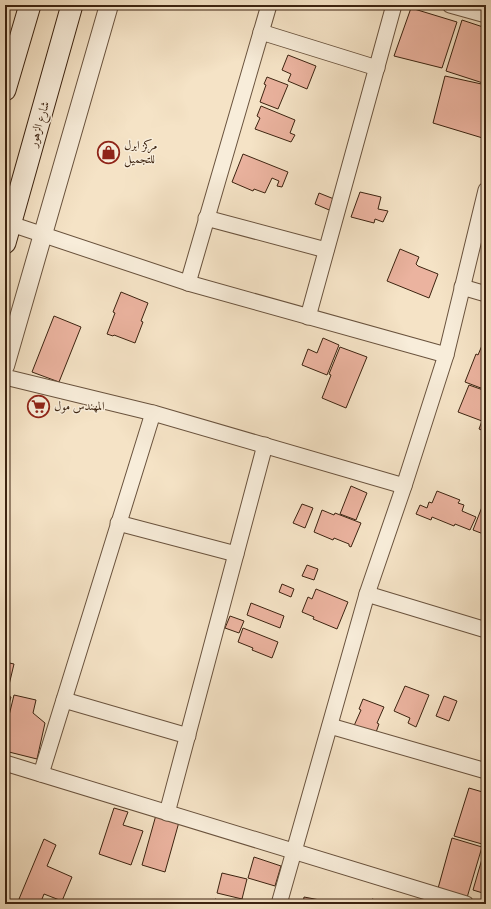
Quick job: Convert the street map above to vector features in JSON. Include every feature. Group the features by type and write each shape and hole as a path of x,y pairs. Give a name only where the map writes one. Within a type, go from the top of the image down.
{"main road":[{"path":"5,90 30,5"},
{"name":"شارع الزهور","path":"8,234 71,6"}],"street":[{"path":"5,366 109,5"},
{"path":"188,282 269,5"},
{"path":"308,317 394,5"},
{"path":"450,5 486,16"},
{"path":"261,32 377,68"},
{"path":"279,904 368,594 446,355 486,190"},
{"path":"206,218 326,250"},
{"path":"8,234 43,235 188,282 446,355"},
{"path":"462,287 486,294"},
{"path":"5,377 153,413 404,486"},
{"path":"41,774 153,413"},
{"path":"167,813 265,445"},
{"path":"118,523 236,554"},
{"path":"368,594 486,630"},
{"path":"64,700 188,736"},
{"path":"330,726 486,771"},
{"path":"5,763 466,904"}],"building":[{"path":"411,8 457,22 442,68 394,56"},
{"path":"462,20 486,28 486,84 446,71"},
{"path":"288,55 316,66 307,89 288,81 291,74 282,70"},
{"path":"445,76 486,85 486,139 433,123"},
{"path":"267,77 288,85 278,109 260,102"},
{"path":"261,106 295,120 290,133 295,135 291,142 255,129 260,118 257,116"},
{"path":"243,154 288,172 282,187 277,186 279,181 272,178 265,193 254,189 253,191 232,182"},
{"path":"360,192 381,197 378,209 388,211 383,222 375,219 374,223 351,217"},
{"path":"319,193 339,201 334,212 315,204"},
{"path":"400,249 419,257 416,264 418,266 438,274 429,298 387,281"},
{"path":"121,292 148,303 135,343 107,334 115,313 113,312"},
{"path":"54,316 81,327 59,382 32,372"},
{"path":"486,336 486,390 465,382 476,354 478,355"},
{"path":"323,338 339,345 327,375 302,365 308,349 317,353"},
{"path":"340,347 367,357 346,408 322,398 331,375 329,374"},
{"path":"469,385 486,391 486,432 479,429 482,421 458,412"},
{"path":"351,486 367,493 356,520 340,514"},
{"path":"437,491 460,500 458,503 464,505 462,511 476,517 470,530 455,524 454,526 432,517 431,520 416,514 420,505 427,508 429,502 432,503"},
{"path":"302,504 313,508 305,528 293,523"},
{"path":"482,507 486,508 486,535 473,530"},
{"path":"322,510 334,515 335,513 361,523 351,547 349,544 334,538 333,540 314,532"},
{"path":"307,565 318,569 314,580 302,576"},
{"path":"282,584 294,589 291,597 279,592"},
{"path":"316,589 348,602 337,629 313,619 314,617 302,612 308,597 312,599"},
{"path":"251,603 284,616 280,628 247,615"},
{"path":"230,616 244,621 239,633 225,628"},
{"path":"243,628 278,642 272,658 252,650 253,648 238,642"},
{"path":"5,662 14,664 9,685 5,684"},
{"path":"405,686 429,695 416,727 408,723 410,718 394,711"},
{"path":"5,695 11,697 5,718"},
{"path":"14,695 36,700 33,713 45,723 37,759 5,751 5,732"},
{"path":"444,696 457,701 449,721 436,716"},
{"path":"363,699 384,707 377,723 379,724 375,735 353,728 361,710 359,709"},
{"path":"469,788 486,793 486,832 482,844 454,836"},
{"path":"114,808 128,812 123,825 143,831 131,865 99,854"},
{"path":"156,815 179,822 165,872 142,865"},
{"path":"452,838 482,847 466,901 437,892"},
{"path":"44,839 56,845 47,866 72,877 62,901 44,894 40,904 30,904 19,899"},
{"path":"484,852 486,853 486,894 473,890"},
{"path":"254,857 281,866 275,886 248,878"},
{"path":"222,873 247,879 242,899 217,893"},
{"path":"304,897 325,901 324,904 303,904"},
{"path":"215,899 231,904 213,904"},
{"path":"372,899 390,904 371,904"}],"place":[{"name":"مركز ابرل للتجميل","path":"108,152"},
{"name":"المهندس مول","path":"39,406"}]}
